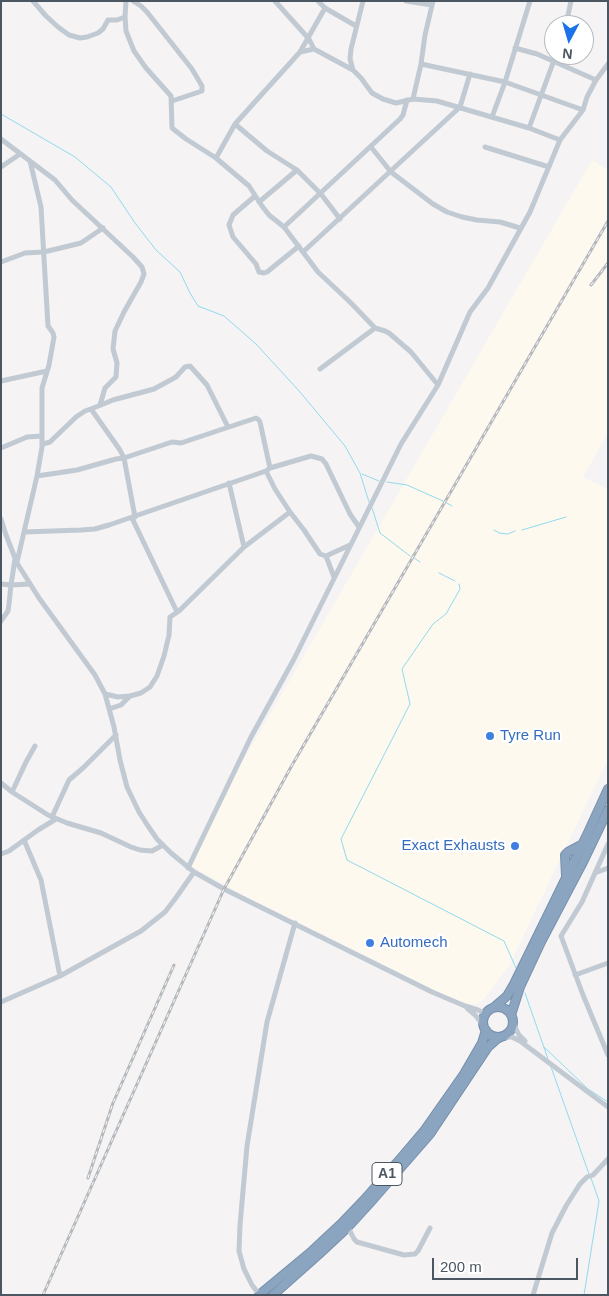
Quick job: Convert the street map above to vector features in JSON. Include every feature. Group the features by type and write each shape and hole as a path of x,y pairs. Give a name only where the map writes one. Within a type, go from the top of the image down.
{"highway":[{"path":"486,1014 508,996 608,789"},
{"name":"A1","path":"273,1295 348,1227 401,1169 424,1141 488,1047 496,1039 510,1031 520,987 608,810"},
{"path":"493,1008 504,1008 512,1019"},
{"name":"A1","path":"259,1294 312,1251 341,1224 424,1131 464,1074 482,1043 486,1014"},
{"path":"485,1028 492,1036 502,1037"}],"street":[{"path":"33,1 58,27 69,35 80,38 103,30 108,20 117,20 125,17"},
{"path":"126,1 126,31 134,50 146,68 171,96 171,126 173,130 216,158 249,186 269,215 284,227 318,272 375,328 389,333 411,352 438,385"},
{"path":"133,1 147,12 192,69 202,86 202,91 172,101"},
{"path":"275,1 309,39 314,49 354,70 372,93 383,99 396,102 410,100 437,101 529,128 560,140"},
{"path":"318,1 325,8 356,26"},
{"path":"354,70 350,59 351,49 363,1"},
{"path":"284,227 403,115 410,100 421,64 432,3 406,1"},
{"path":"492,117 530,1"},
{"path":"568,15 571,1"},
{"path":"216,158 235,124 300,52 325,8"},
{"path":"516,48 544,58"},
{"path":"300,52 314,49"},
{"path":"421,64 505,82 583,110"},
{"path":"188,868 251,737 294,659 401,444 438,385 470,312 488,288 530,212 560,140 583,110 596,80 606,71 608,64"},
{"path":"529,128 552,65"},
{"path":"562,65 596,80"},
{"path":"303,252 460,107 470,74"},
{"path":"235,124 267,151 297,170 321,194 340,219"},
{"path":"1,139 55,180 72,200 142,267 144,274 136,294 124,312 115,332 113,349 117,363 117,374 113,381 105,388 100,405"},
{"path":"371,147 391,172 432,204 447,212 477,220 500,222 520,228"},
{"path":"485,147 549,167"},
{"path":"1,167 20,154"},
{"path":"1,621 8,610 10,586 43,444 42,388 54,337 48,326 41,207 30,161"},
{"path":"259,202 297,170"},
{"path":"255,196 233,215 229,225 233,237 256,264 259,272 267,272 299,246"},
{"path":"1,262 25,253 44,252 81,244 103,228"},
{"path":"320,368 375,328"},
{"path":"43,444 50,442 84,411 113,400 154,389 176,377 185,367 190,366 207,385 228,427"},
{"path":"1,381 47,371"},
{"path":"91,409 124,458 134,518 177,612"},
{"path":"37,476 77,470 124,458 254,418 259,420 268,469 275,489 320,554 326,556 350,545"},
{"path":"1,448 27,437 42,436"},
{"path":"24,532 95,528 134,518 308,456 322,459 350,514 359,527"},
{"path":"229,483 244,547"},
{"path":"105,694 118,697 130,696 141,693 150,687 157,676 169,636 170,617 244,547 290,512"},
{"path":"1,519 16,561 30,584 95,675 105,694 116,735 123,773 133,800 148,826 163,845 194,872 257,906 432,992 486,1014"},
{"path":"326,556 334,577"},
{"path":"1,584 10,586 30,584"},
{"path":"109,709 121,705 130,696"},
{"path":"1,854 9,851 54,818 69,780 116,735"},
{"path":"12,792 35,746"},
{"path":"1,783 54,818 67,823 101,833 140,850 152,850 163,845"},
{"path":"24,840 40,880 60,976"},
{"path":"608,844 582,902 561,936 608,1055"},
{"path":"594,874 608,868"},
{"path":"1,1002 60,976 141,931 156,920 175,900 194,872"},
{"path":"259,1294 244,1270 239,1251 246,1156 267,1022 295,924"},
{"path":"575,975 608,963"},
{"path":"464,1006 475,1015 485,1028"},
{"path":"512,1019 519,1035 529,1047"},
{"path":"502,1037 512,1037 520,1041 608,1107"},
{"path":"533,1295 552,1233 566,1206 580,1184 587,1177 593,1175 608,1159"},
{"path":"348,1227 355,1240 404,1255 418,1252 430,1228"}],"shaded area":[{"path":"592,160 608,170 608,433 583,477 608,489 608,759 509,966 485,998 478,1004 468,1004 449,997 251,899 191,866 237,771"}],"waterway":[{"path":"1,114 75,157 111,187 156,250 180,272 198,306 224,316 256,344 300,392 345,446 360,473 369,502"},
{"path":"362,474 379,481"},
{"path":"387,482 407,485 443,501"},
{"path":"445,502 452,506"},
{"path":"372,508 380,533 410,556"},
{"path":"522,530 566,517"},
{"path":"494,530 499,533 508,534 515,531"},
{"path":"414,558 420,562"},
{"path":"439,573 455,581"},
{"path":"459,584 460,589 446,614 433,624 402,669 410,704 341,839 347,860 504,941 516,968"},
{"path":"525,993 548,1059"},
{"path":"544,1047 588,1089 608,1102"},
{"path":"551,1067 589,1174"},
{"path":"584,1295 599,1201 591,1178"}],"railway":[{"path":"43,1295 224,889 291,767 608,221"},
{"path":"591,285 608,263"},
{"path":"88,1178 113,1103 174,965"}],"place":[{"name":"Tyre Run","path":"490,736"},
{"name":"Exact Exhausts","path":"515,846"},
{"name":"Automech","path":"370,943"}]}
